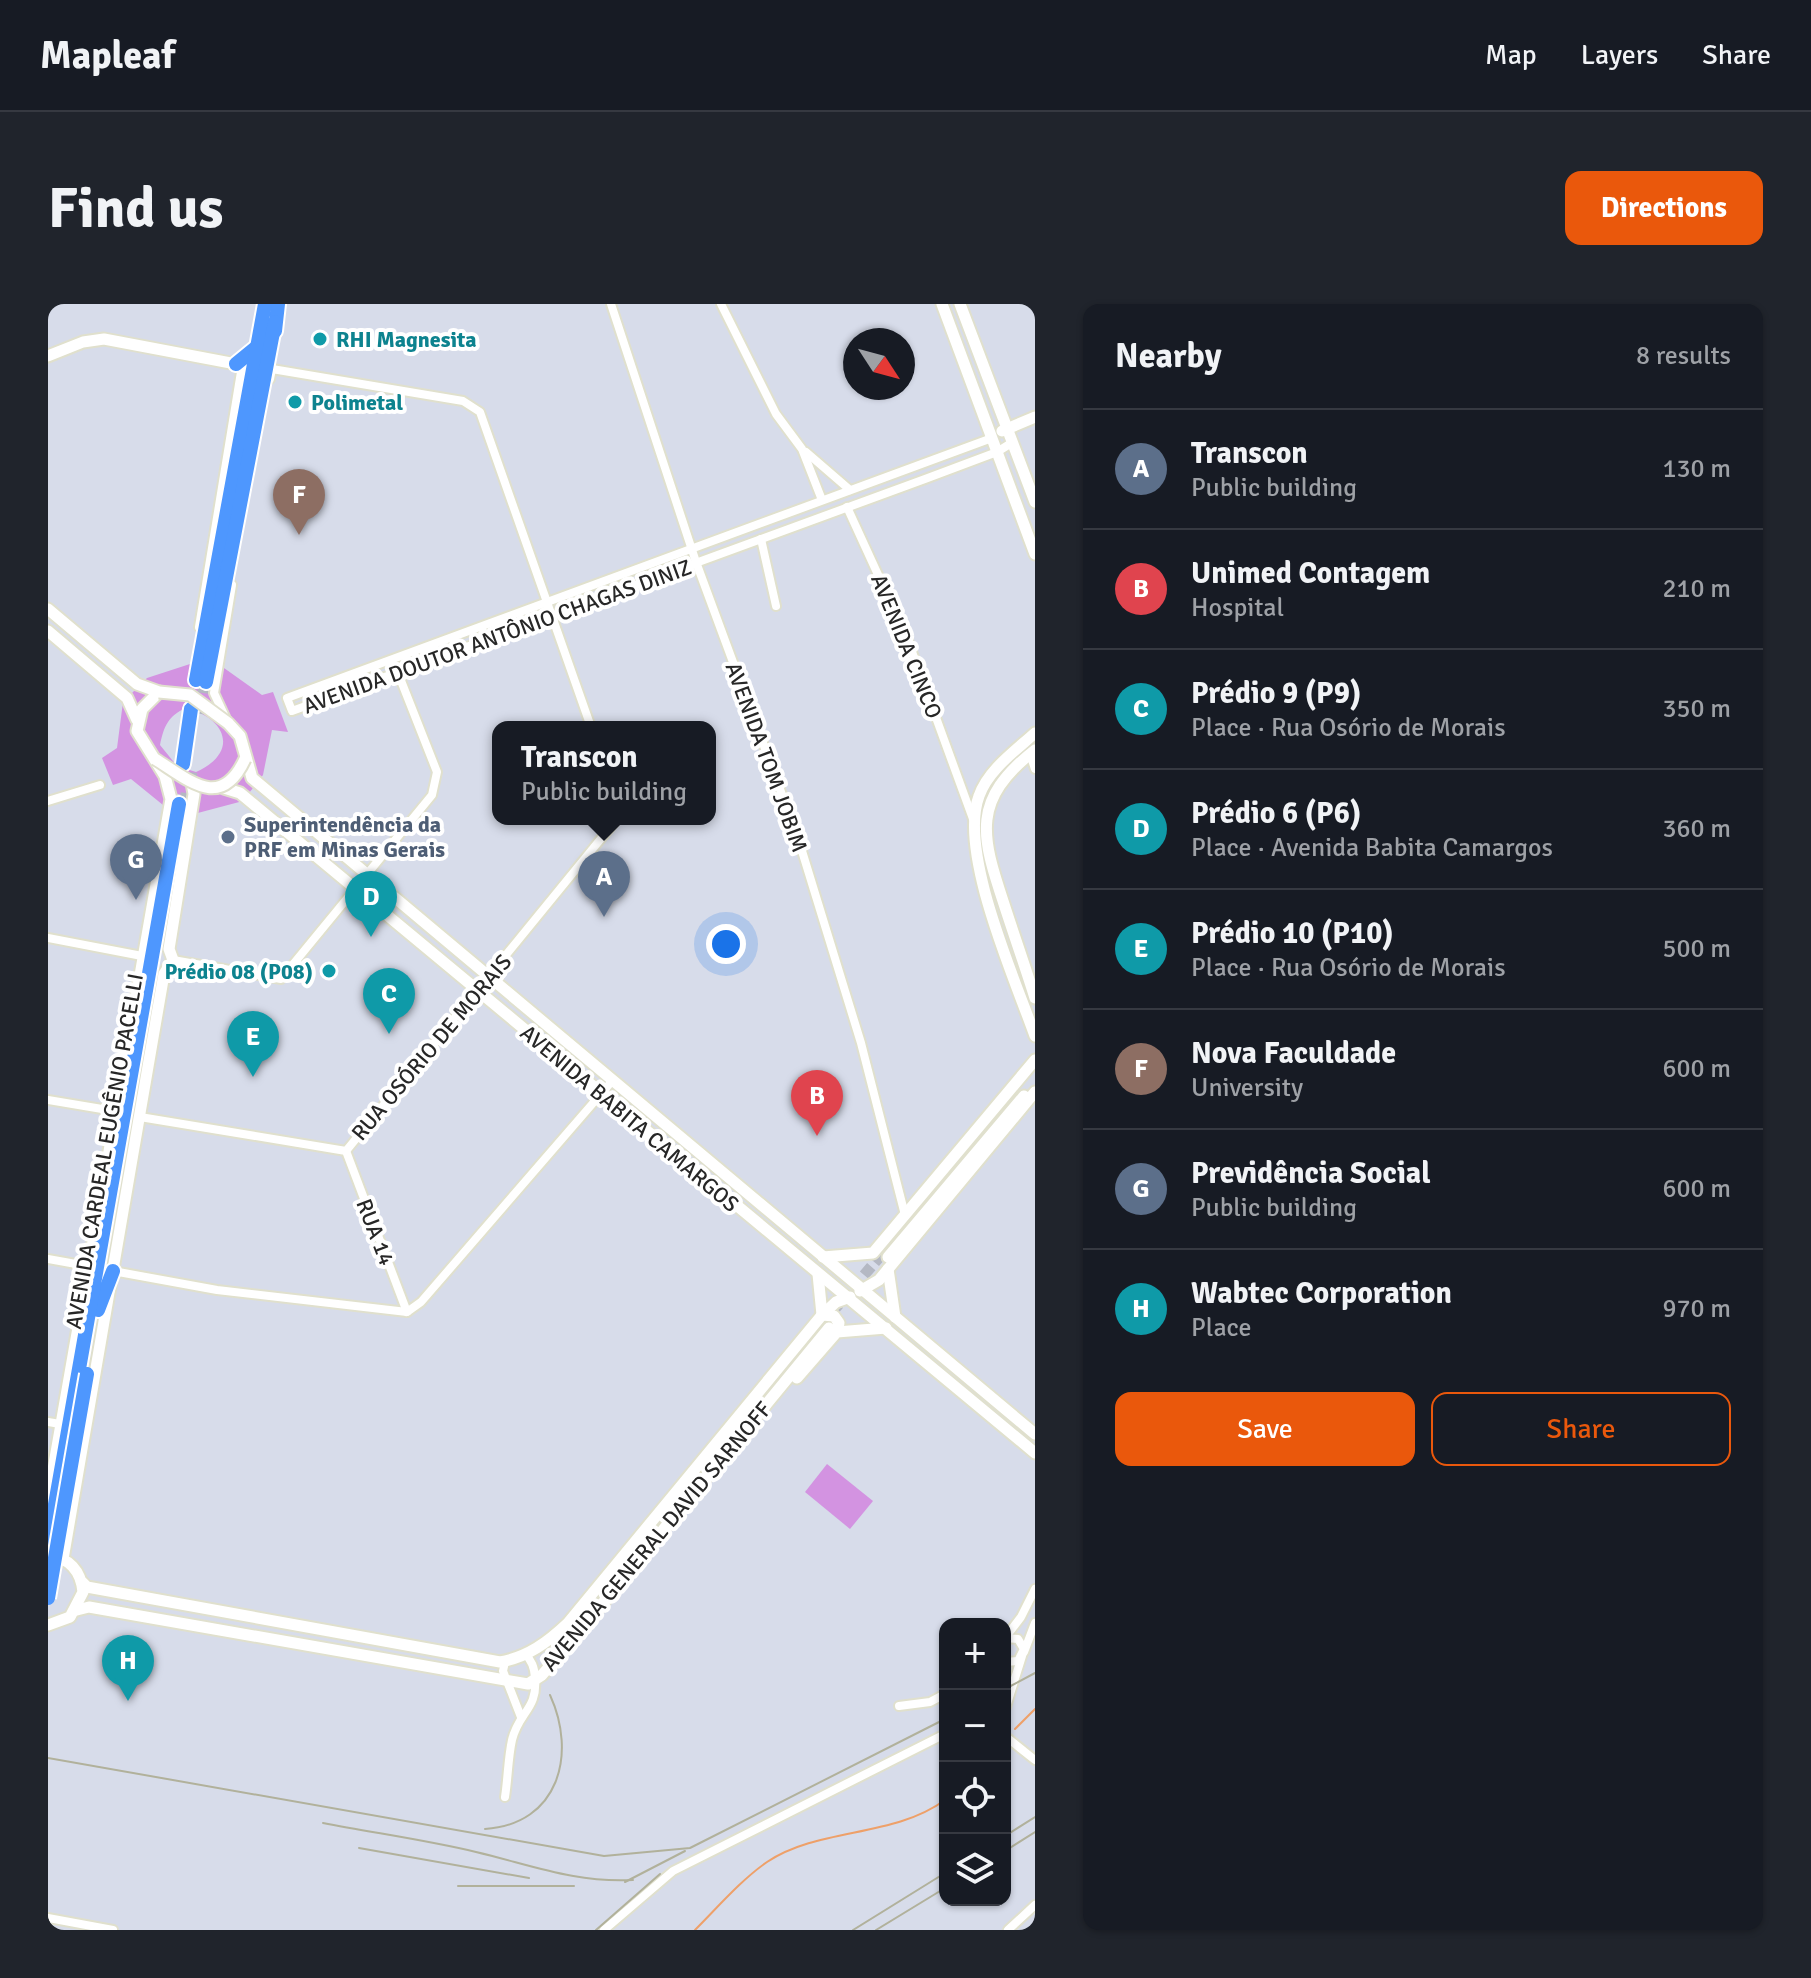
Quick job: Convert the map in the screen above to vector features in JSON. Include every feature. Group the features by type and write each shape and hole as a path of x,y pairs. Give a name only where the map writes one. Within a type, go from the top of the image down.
{"highway":[{"path":"265,304 201,681 278,304"},
{"path":"272,369 275,322"},
{"path":"236,364 258,346"},
{"path":"187,765 194,706"},
{"name":"AVENIDA CARDEAL EUGÊNIO PACELLI","path":"48,1544 83,1374 98,1310 183,805 102,1241 83,1374 48,1598"},
{"path":"78,1318 102,1241"},
{"path":"98,1310 113,1271"}],"main road":[{"path":"942,304 1035,554"},
{"path":"960,304 1035,502"},
{"path":"48,356 83,342 104,339 236,364"},
{"path":"962,358 980,351"},
{"path":"992,438 1008,427 1035,417"},
{"path":"48,609 137,684 228,723 240,736 245,759 238,775 224,788 209,788 192,783 155,759 142,743 127,697 48,631"},
{"path":"137,720 149,699 159,692"},
{"path":"1035,733 1006,758 979,794 973,819 977,862 1035,1036"},
{"path":"1032,752 999,786 991,803 985,836 986,850 1035,998"},
{"name":"AVENIDA CARDEAL EUGÊNIO PACELLI","path":"48,1498 54,1423 78,1318 171,799 165,776 155,759"},
{"name":"AVENIDA BABITA CAMARGOS","path":"245,759 252,778 1035,1434"},
{"name":"AVENIDA CARDEAL EUGÊNIO PACELLI","path":"63,1559 164,974 173,960 169,949 194,794 192,783"},
{"name":"AVENIDA BABITA CAMARGOS","path":"224,788 240,793 356,888 1035,1453"},
{"path":"827,1325 843,1294 867,1293 905,1215 1035,1060"},
{"path":"883,1258 1035,1068"},
{"path":"883,1258 1035,1084"},
{"path":"823,1257 883,1258 1035,1092"},
{"path":"883,1258 895,1317"},
{"path":"818,1274 827,1325"},
{"path":"827,1325 886,1328"},
{"name":"AVENIDA GENERAL DAVID SARNOFF","path":"82,1582 87,1587 505,1662 539,1648 568,1623 725,1434 736,1415 827,1325"},
{"name":"AVENIDA GENERAL DAVID SARNOFF","path":"77,1610 89,1607 509,1683 535,1681 740,1440 827,1325"},
{"path":"952,1383 955,1374 963,1373"},
{"path":"48,1556 63,1559 72,1565 82,1582 77,1610 50,1625 48,1639"},
{"path":"221,1630 222,1611"},
{"path":"236,1633 240,1614"},
{"path":"398,1662 400,1643"}],"street":[{"name":"AVENIDA TOM JOBIM","path":"611,304 696,562 798,838 861,1043 905,1215"},
{"path":"721,304 776,414 802,449 850,490"},
{"path":"194,706 241,372 236,364"},
{"path":"228,723 217,706 214,681 272,369 463,401 480,412 589,721"},
{"name":"AVENIDA DOUTOR ANTÔNIO CHAGAS DINIZ","path":"992,438 287,698 292,711 997,452 1013,442"},
{"path":"802,449 822,500"},
{"name":"AVENIDA CINCO","path":"847,507 907,638 973,819"},
{"path":"761,539 776,606"},
{"path":"173,960 281,979 432,795 437,772 393,659"},
{"path":"1032,752 1035,769"},
{"path":"48,801 100,785"},
{"path":"963,788 979,794"},
{"name":"RUA OSÓRIO DE MORAIS","path":"140,1117 346,1151 612,825"},
{"path":"48,938 142,956"},
{"path":"113,1271 217,1290 407,1312 421,1302 613,1080"},
{"path":"48,1100 114,1111"},
{"name":"RUA 14","path":"346,1151 407,1312"},
{"path":"48,1259 87,1266"},
{"path":"1011,1630 1035,1589"},
{"path":"1011,1690 1035,1623"},
{"path":"1011,1638 1018,1639 1023,1654"},
{"path":"505,1797 512,1742 521,1717 534,1701 533,1665 525,1654"},
{"path":"1011,1661 1023,1654"},
{"path":"505,1662 503,1671 521,1717"},
{"path":"1011,1670 1016,1678"},
{"path":"899,1706 930,1702 939,1697"},
{"path":"604,1930 673,1871 939,1737"},
{"path":"1011,1741 1035,1760"},
{"path":"1008,1930 1035,1905"},
{"path":"48,1918 113,1930"}],"shaded area":[{"path":"190,664 192,685 217,690 224,668 262,695 273,692 288,732 272,730 263,775 243,801 194,814 196,798 173,793 163,805 131,779 113,785 102,758 117,748 123,702 147,678","holes":["186,708 200,713 218,727 223,746 210,764 196,772 177,766 160,745 165,727 175,714"]},
{"path":"827,1464 873,1501 850,1529 805,1492"}],"waterway":[{"path":"1015,1729 1035,1709"},
{"path":"695,1930 748,1877 788,1851 903,1821 939,1804"}],"tunnel":[{"path":"201,714 206,682"},
{"path":"186,807 191,766"},
{"path":"821,1325 883,1253"}],"railway":[{"path":"1011,1686 1035,1673"},
{"path":"485,1829 510,1824 530,1814 545,1800 555,1782 561,1762 562,1740 550,1695"},
{"path":"48,1758 604,1856 690,1848 939,1722"},
{"path":"1008,1834 1035,1817"},
{"path":"323,1823 457,1848 572,1876 633,1880"},
{"path":"1011,1847 1035,1832"},
{"path":"359,1848 529,1878"},
{"path":"625,1882 685,1851"},
{"path":"596,1930 660,1874"},
{"path":"853,1930 939,1877"},
{"path":"458,1886 574,1886"},
{"path":"876,1930 939,1892"}],"place":[{"name":"RHI Magnesita","path":"320,339"},
{"name":"Polimetal","path":"295,402"},
{"name":"Nova Faculdade","path":"299,535"},
{"name":"Superintendência da PRF em Minas Gerais","path":"228,837"},
{"name":"Previdência Social","path":"136,900"},
{"name":"Transcon","path":"604,917"},
{"name":"Prédio 6 (P6)","path":"371,937"},
{"name":"Prédio 08 (P08)","path":"329,971"},
{"name":"Prédio 9 (P9)","path":"389,1034"},
{"name":"Prédio 10 (P10)","path":"253,1077"},
{"name":"Unimed Contagem","path":"817,1136"},
{"name":"Wabtec Corporation","path":"128,1701"}]}
